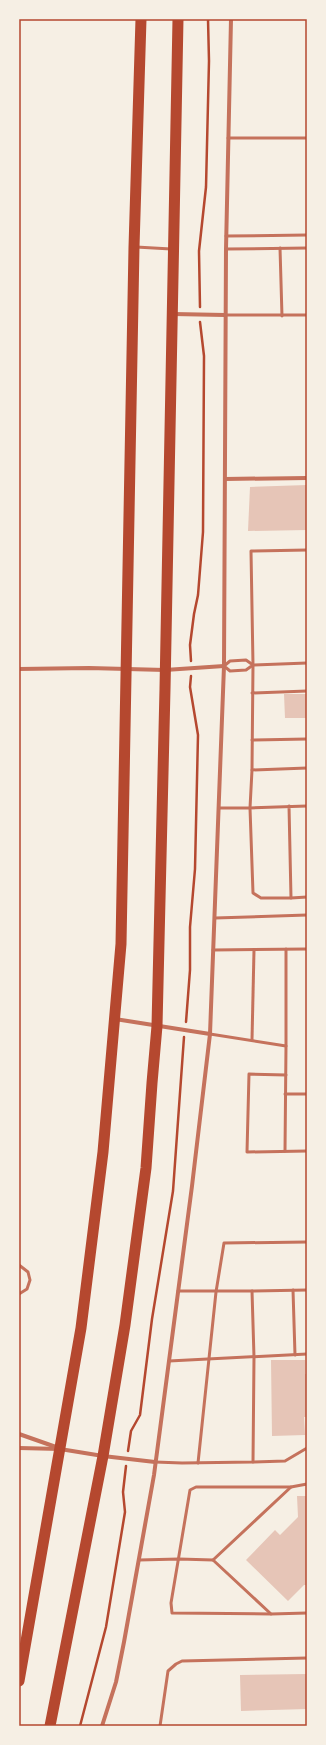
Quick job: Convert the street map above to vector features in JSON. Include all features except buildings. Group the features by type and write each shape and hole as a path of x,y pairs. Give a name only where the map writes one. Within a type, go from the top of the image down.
{"highway":[{"path":"19,1681 60,1449 84,1300 102,1152 121,944 134,247 141,19"},
{"path":"50,1726 103,1456 125,1325 146,1168 157,1026 178,19"}],"street":[{"path":"102,1726 116,1682 139,1560 155,1462 210,1034 224,666 225,315 231,19"},
{"path":"172,314 225,315"},
{"path":"225,479 307,478"},
{"path":"19,669 89,668 165,670 224,666"},
{"path":"114,1019 210,1034"},
{"path":"19,1434 60,1449"},
{"path":"19,1448 60,1449 155,1462"}],"lane":[{"path":"228,138 307,138"},
{"path":"226,236 307,235"},
{"path":"134,247 173,249"},
{"path":"280,248 282,316"},
{"path":"226,249 307,248"},
{"path":"225,315 307,315"},
{"path":"307,550 251,551 253,665 252,770 250,808 253,893 261,898 291,898 307,896"},
{"path":"253,665 246,660 230,661 224,666 230,671 246,670 253,665 307,663"},
{"path":"252,693 307,691"},
{"path":"252,740 307,738"},
{"path":"252,770 307,768"},
{"path":"289,806 291,898"},
{"path":"219,808 307,806"},
{"path":"215,918 307,915"},
{"path":"285,1151 286,949"},
{"path":"213,950 307,949"},
{"path":"252,1040 254,950"},
{"path":"210,1034 286,1046"},
{"path":"286,1075 249,1074 247,1152 307,1151"},
{"path":"285,1094 307,1094"},
{"path":"198,1463 216,1292 224,1243 307,1242"},
{"path":"19,1265 28,1272 30,1280 27,1289 19,1294"},
{"path":"293,1290 295,1355"},
{"path":"178,1291 216,1292 307,1290"},
{"path":"252,1291 254,1357 253,1462"},
{"path":"169,1361 307,1354"},
{"path":"155,1462 198,1463 285,1461 307,1448"},
{"path":"307,1484 291,1487 196,1487 190,1490 171,1603 172,1614 307,1613"},
{"path":"213,1560 291,1487"},
{"path":"139,1560 179,1558 213,1560 271,1614"},
{"path":"160,1726 168,1672 176,1664 182,1661 307,1658"}],"path":[{"path":"80,1726 106,1628 125,1512 123,1492 131,1431 140,1415 152,1319 173,1191 190,970 190,927 196,869 198,736 190,687 190,645 198,595 203,532 204,356 200,314 199,252 206,187 209,61 208,19"}]}
